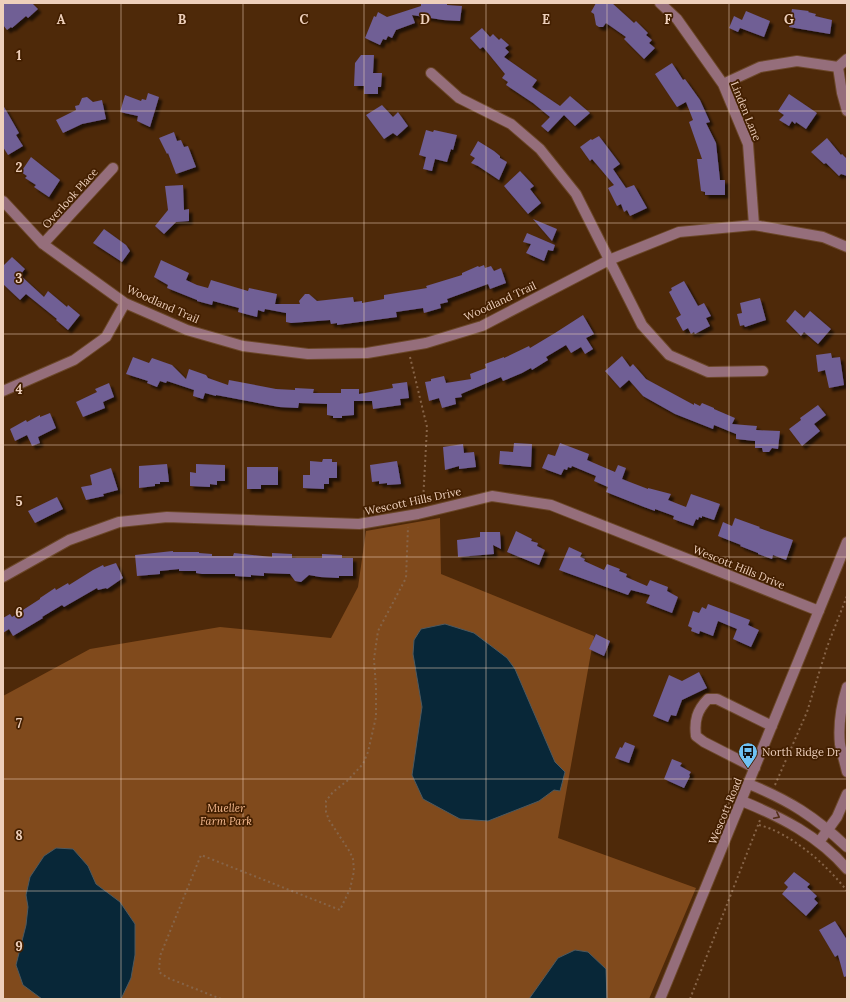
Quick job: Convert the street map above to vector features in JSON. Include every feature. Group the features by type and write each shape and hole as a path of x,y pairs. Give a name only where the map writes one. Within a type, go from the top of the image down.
{"street":[{"name":"Linden Lane","path":"660,3 677,19 723,84 748,144 754,225"},
{"path":"838,67 847,59"},
{"path":"723,84 760,67 798,61 838,67"},
{"path":"838,67 842,93 847,111"},
{"path":"431,73 459,98 511,124 540,149 576,194 642,325 669,355 708,372 763,371"},
{"name":"Overlook Place","path":"44,244 114,168"},
{"name":"Woodland Trail","path":"3,201 44,244 125,302 186,330 242,346 308,354 367,353 426,343 482,326 609,260 679,232 754,225 823,237 847,247"},
{"path":"3,391 74,360 106,337 125,302"},
{"name":"Wescott Hills Drive","path":"3,576 69,540 119,522 167,517 360,524 418,514 492,496 551,505 819,611"},
{"name":"Wescott Road","path":"660,999 847,542"},
{"path":"847,687 841,705 840,744 847,772"},
{"path":"755,768 704,742 696,736 695,726 697,715 702,704 708,699 717,699 772,726"},
{"path":"748,784 780,797 796,806 828,830 847,847"},
{"path":"819,842 837,817 847,794"},
{"path":"742,801 779,817 798,828 819,842 847,868"}],"path":[{"path":"408,346 427,427 423,503 418,514"},
{"path":"221,999 168,978 159,972 160,956 201,855 340,910 350,889 354,871 353,859 329,820 326,812 326,801 333,792 363,764 368,752 376,717 374,659 378,631 406,578 408,527"},
{"path":"759,825 775,830 818,860 835,875 847,890"}],"green space":[{"name":"Mueller Farm Park","path":"440,518 441,574 594,636 558,838 696,888 649,999 3,999 3,696 90,649 220,627 331,638 358,587 366,531"}],"water":[{"path":"445,624 474,633 507,658 515,669 555,762 565,772 560,791 554,790 539,801 488,821 460,819 423,799 412,775 422,707 413,654 414,640 421,629"},
{"path":"56,848 73,849 88,866 96,884 120,902 135,924 135,955 131,978 121,999 42,999 23,985 16,965 26,925 28,907 26,895 30,877 44,856"},
{"path":"575,950 588,952 606,969 607,999 529,999 558,958"}],"building":[{"path":"3,3 32,3 38,9 28,18 26,16 12,28 11,27 7,30 3,25"},
{"path":"421,3 447,3 447,5 462,6 460,21 412,15 415,23 396,30 392,38 388,36 386,40 383,39 380,45 365,38 374,16 376,17 378,12 387,17 421,6"},
{"path":"596,3 612,3 634,23 636,21 648,33 646,35 652,40 649,43 655,48 644,59 624,39 626,37 606,23 603,27 596,25 594,14 591,12"},
{"path":"792,9 809,11 808,12 816,14 815,16 832,20 830,34 789,27"},
{"path":"746,11 770,21 764,37 740,28 738,32 729,28 734,16 742,20"},
{"path":"482,28 490,37 493,34 499,40 501,38 509,45 505,48 509,52 504,57 537,80 532,87 560,106 570,96 590,113 575,126 564,115 548,132 541,126 550,117 533,103 506,85 508,82 502,78 505,74 483,47 480,49 470,38"},
{"path":"361,55 374,55 373,73 382,73 381,87 378,87 378,94 364,94 364,86 354,86 355,63"},
{"path":"672,63 683,80 685,79 700,100 710,122 706,123 716,143 720,180 725,180 725,195 705,195 705,192 701,191 697,159 702,159 689,122 693,120 686,102 677,107 655,74"},
{"path":"148,93 159,97 150,127 137,121 138,116 120,112 125,95 141,101 142,99 146,100"},
{"path":"789,94 817,113 806,129 796,122 795,124 792,121 789,126 779,120 784,115 778,111"},
{"path":"87,97 93,102 102,100 106,119 82,124 63,133 56,120 76,110 75,106 79,105 82,98"},
{"path":"3,105 19,133 16,135 23,146 8,155 3,147"},
{"path":"382,105 393,117 398,112 408,126 397,136 393,133 384,139 366,115"},
{"path":"426,130 433,132 434,130 457,135 453,150 451,149 447,162 435,159 432,171 423,169 426,157 419,155"},
{"path":"174,132 177,141 181,140 184,147 188,146 196,167 176,174 168,153 167,154 159,138"},
{"path":"599,136 620,164 613,169 626,188 634,185 647,208 630,216 627,210 624,212 621,204 617,206 608,188 614,185 592,159 590,161 580,147 591,139 592,140"},
{"path":"827,138 841,155 842,154 847,159 847,176 841,174 839,176 826,163 824,164 811,152"},
{"path":"478,141 494,151 500,156 500,158 507,162 499,180 471,163 475,158 470,155"},
{"path":"31,157 60,180 49,197 34,187 36,185 25,178 27,176 21,172"},
{"path":"520,171 534,186 530,189 541,203 528,214 504,186"},
{"path":"183,185 184,210 189,209 189,221 176,222 164,234 155,226 168,210 165,186"},
{"path":"533,219 557,229 552,241"},
{"path":"104,229 126,245 130,251 122,262 93,243"},
{"path":"527,233 555,245 553,251 548,250 544,261 526,253 531,244 523,242"},
{"path":"12,257 25,269 20,275 44,297 48,291 67,307 68,305 80,315 68,330 26,294 20,300 3,284 3,266"},
{"path":"161,260 189,273 186,280 197,285 208,288 211,280 248,291 249,288 277,294 275,304 300,304 299,301 305,294 309,294 317,301 353,297 354,302 362,301 362,303 384,299 384,295 427,288 426,286 462,275 462,273 484,265 485,268 491,266 494,271 501,268 506,283 490,289 488,284 447,299 448,302 440,304 441,308 424,313 423,308 396,312 397,317 337,325 337,323 331,324 330,320 291,323 286,322 286,313 265,309 264,312 258,310 257,317 238,312 239,308 213,301 212,305 197,301 167,288 168,285 154,277"},
{"path":"684,281 698,306 704,303 711,316 706,318 710,326 695,334 694,332 691,334 688,328 683,331 676,318 681,315 669,292 672,290 671,288"},
{"path":"760,298 766,320 745,327 744,325 740,326 737,314 742,313 740,303"},
{"path":"795,310 804,318 810,311 831,329 818,344 804,332 801,336 786,321"},
{"path":"583,315 594,334 586,338 593,349 585,354 581,347 571,353 566,345 546,357 548,360 532,370 531,368 503,381 501,377 461,394 462,397 455,398 456,404 442,408 439,398 429,401 425,382 444,376 446,383 471,379 470,374 486,368 485,364 504,358 529,346 530,348"},
{"path":"831,353 832,358 840,357 844,385 829,388 825,370 818,372 816,355"},
{"path":"622,356 630,367 633,364 646,379 694,405 694,403 700,406 702,403 735,418 732,424 757,426 756,430 780,431 778,449 772,448 769,452 763,452 762,448 755,448 755,441 736,439 736,434 714,425 713,429 675,414 643,396 629,380 620,388 605,371"},
{"path":"133,357 149,363 152,358 172,365 186,379 189,369 228,385 229,380 276,389 314,389 313,393 341,393 341,389 359,389 359,394 393,388 392,384 407,382 409,398 400,399 401,405 373,409 372,401 354,401 354,415 342,416 342,418 333,418 333,416 327,415 327,404 299,403 298,408 279,407 205,393 203,399 193,396 194,390 167,381 166,383 160,381 157,387 147,383 148,381 126,374"},
{"path":"109,383 114,397 103,402 105,408 83,417 76,402 97,392 95,389"},
{"path":"818,405 826,415 814,424 820,431 802,446 789,429 801,420 800,418"},
{"path":"50,413 56,428 38,437 40,443 32,446 27,435 15,441 10,429 26,420 27,422 40,415 40,417"},
{"path":"514,443 532,444 531,467 499,464 500,451 513,452"},
{"path":"560,443 589,454 587,460 615,472 618,465 626,468 622,479 648,489 671,494 668,500 686,507 691,494 720,504 714,520 702,516 702,518 699,517 698,520 696,519 693,526 673,519 674,516 655,509 655,511 606,492 608,487 594,481 596,476 572,466 571,468 568,467 567,470 564,469 561,475 542,468 548,454 555,456"},
{"path":"463,444 464,453 474,452 476,467 459,469 459,466 445,470 443,447"},
{"path":"323,459 332,459 332,462 337,462 337,478 329,478 329,484 324,484 324,489 303,488 303,475 310,475 310,461 322,462"},
{"path":"397,461 401,484 387,485 387,483 379,484 379,481 372,482 370,465"},
{"path":"167,464 169,482 160,482 160,484 155,484 155,486 139,488 139,466"},
{"path":"196,464 225,465 225,481 217,481 217,485 210,484 210,487 190,486 190,472 196,473"},
{"path":"247,467 278,467 278,485 261,485 261,489 247,489"},
{"path":"111,468 118,490 103,494 104,496 86,500 81,487 92,485 90,475"},
{"path":"57,497 63,509 35,523 28,511"},
{"path":"735,518 793,540 786,560 773,555 772,559 718,536 723,522 732,526"},
{"path":"516,531 532,539 531,541 538,543 537,546 545,550 539,565 507,552"},
{"path":"480,532 500,532 501,549 493,545 494,554 458,557 457,540 480,537"},
{"path":"569,547 582,553 580,557 585,559 584,561 604,570 607,564 620,569 619,571 627,574 626,577 647,586 650,580 668,587 667,591 678,597 672,613 646,603 650,595 631,590 628,595 559,570"},
{"path":"173,551 199,552 212,554 212,556 233,556 234,553 272,557 272,553 292,554 292,558 322,558 322,554 342,555 342,558 353,558 353,576 339,576 339,578 309,575 301,582 295,581 290,574 264,573 264,576 251,575 251,577 235,576 235,574 202,574 196,573 196,571 179,571 179,569 160,571 160,574 137,576 135,555"},
{"path":"116,563 123,578 107,589 98,590 97,588 64,607 62,605 13,636 9,629 3,633 3,618 10,614 12,617 55,588 56,590 68,583 69,585 103,565 104,567"},
{"path":"708,604 750,620 748,625 759,630 751,647 733,639 737,629 718,621 713,636 700,631 699,634 691,631 692,628 688,626 693,611 699,613 702,607 706,609"},
{"path":"596,634 610,641 604,656 589,649"},
{"path":"699,672 707,688 682,700 676,716 671,715 668,722 653,716 669,675 682,681"},
{"path":"625,742 635,746 629,763 615,758 620,747 622,748"},
{"path":"672,759 682,763 680,766 691,772 684,788 664,779"},
{"path":"794,872 810,884 807,887 817,896 814,899 818,903 806,916 782,894 788,887 784,883"},
{"path":"835,921 847,940 847,976 844,977 838,955 835,957 819,930"}],"place":[{"name":"North Ridge Dr","path":"748,769"}]}
